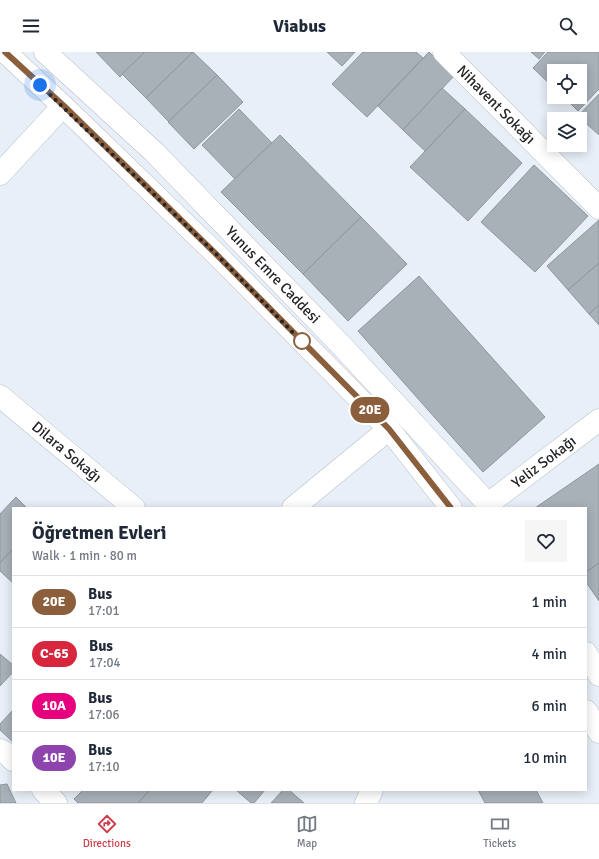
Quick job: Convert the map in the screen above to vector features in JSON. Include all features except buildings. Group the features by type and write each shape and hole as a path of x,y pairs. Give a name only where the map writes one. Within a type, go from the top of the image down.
{"street":[{"name":"Yunus Emre Caddesi","path":"5,52 64,106 218,256 389,429 450,507"},
{"name":"Yunus Emre Caddesi","path":"45,52 154,152 341,345 490,506"},
{"name":"Nihavent Sokağı","path":"444,52 599,208"},
{"path":"0,174 64,106"},
{"name":"Dilara Sokağı","path":"0,396 133,507"},
{"name":"Yeliz Sokağı","path":"490,506 599,420"},
{"path":"294,507 389,429"},
{"path":"587,655 599,674"},
{"path":"587,713 599,732"},
{"path":"0,750 12,759"},
{"path":"44,791 56,803"},
{"path":"366,803 372,791"}],"bus line":[{"name":"20E","path":"5,52 64,106 218,256 389,429 450,507"}],"route":[{"path":"40,85 64,106 218,256 306,346 302,341"}]}
